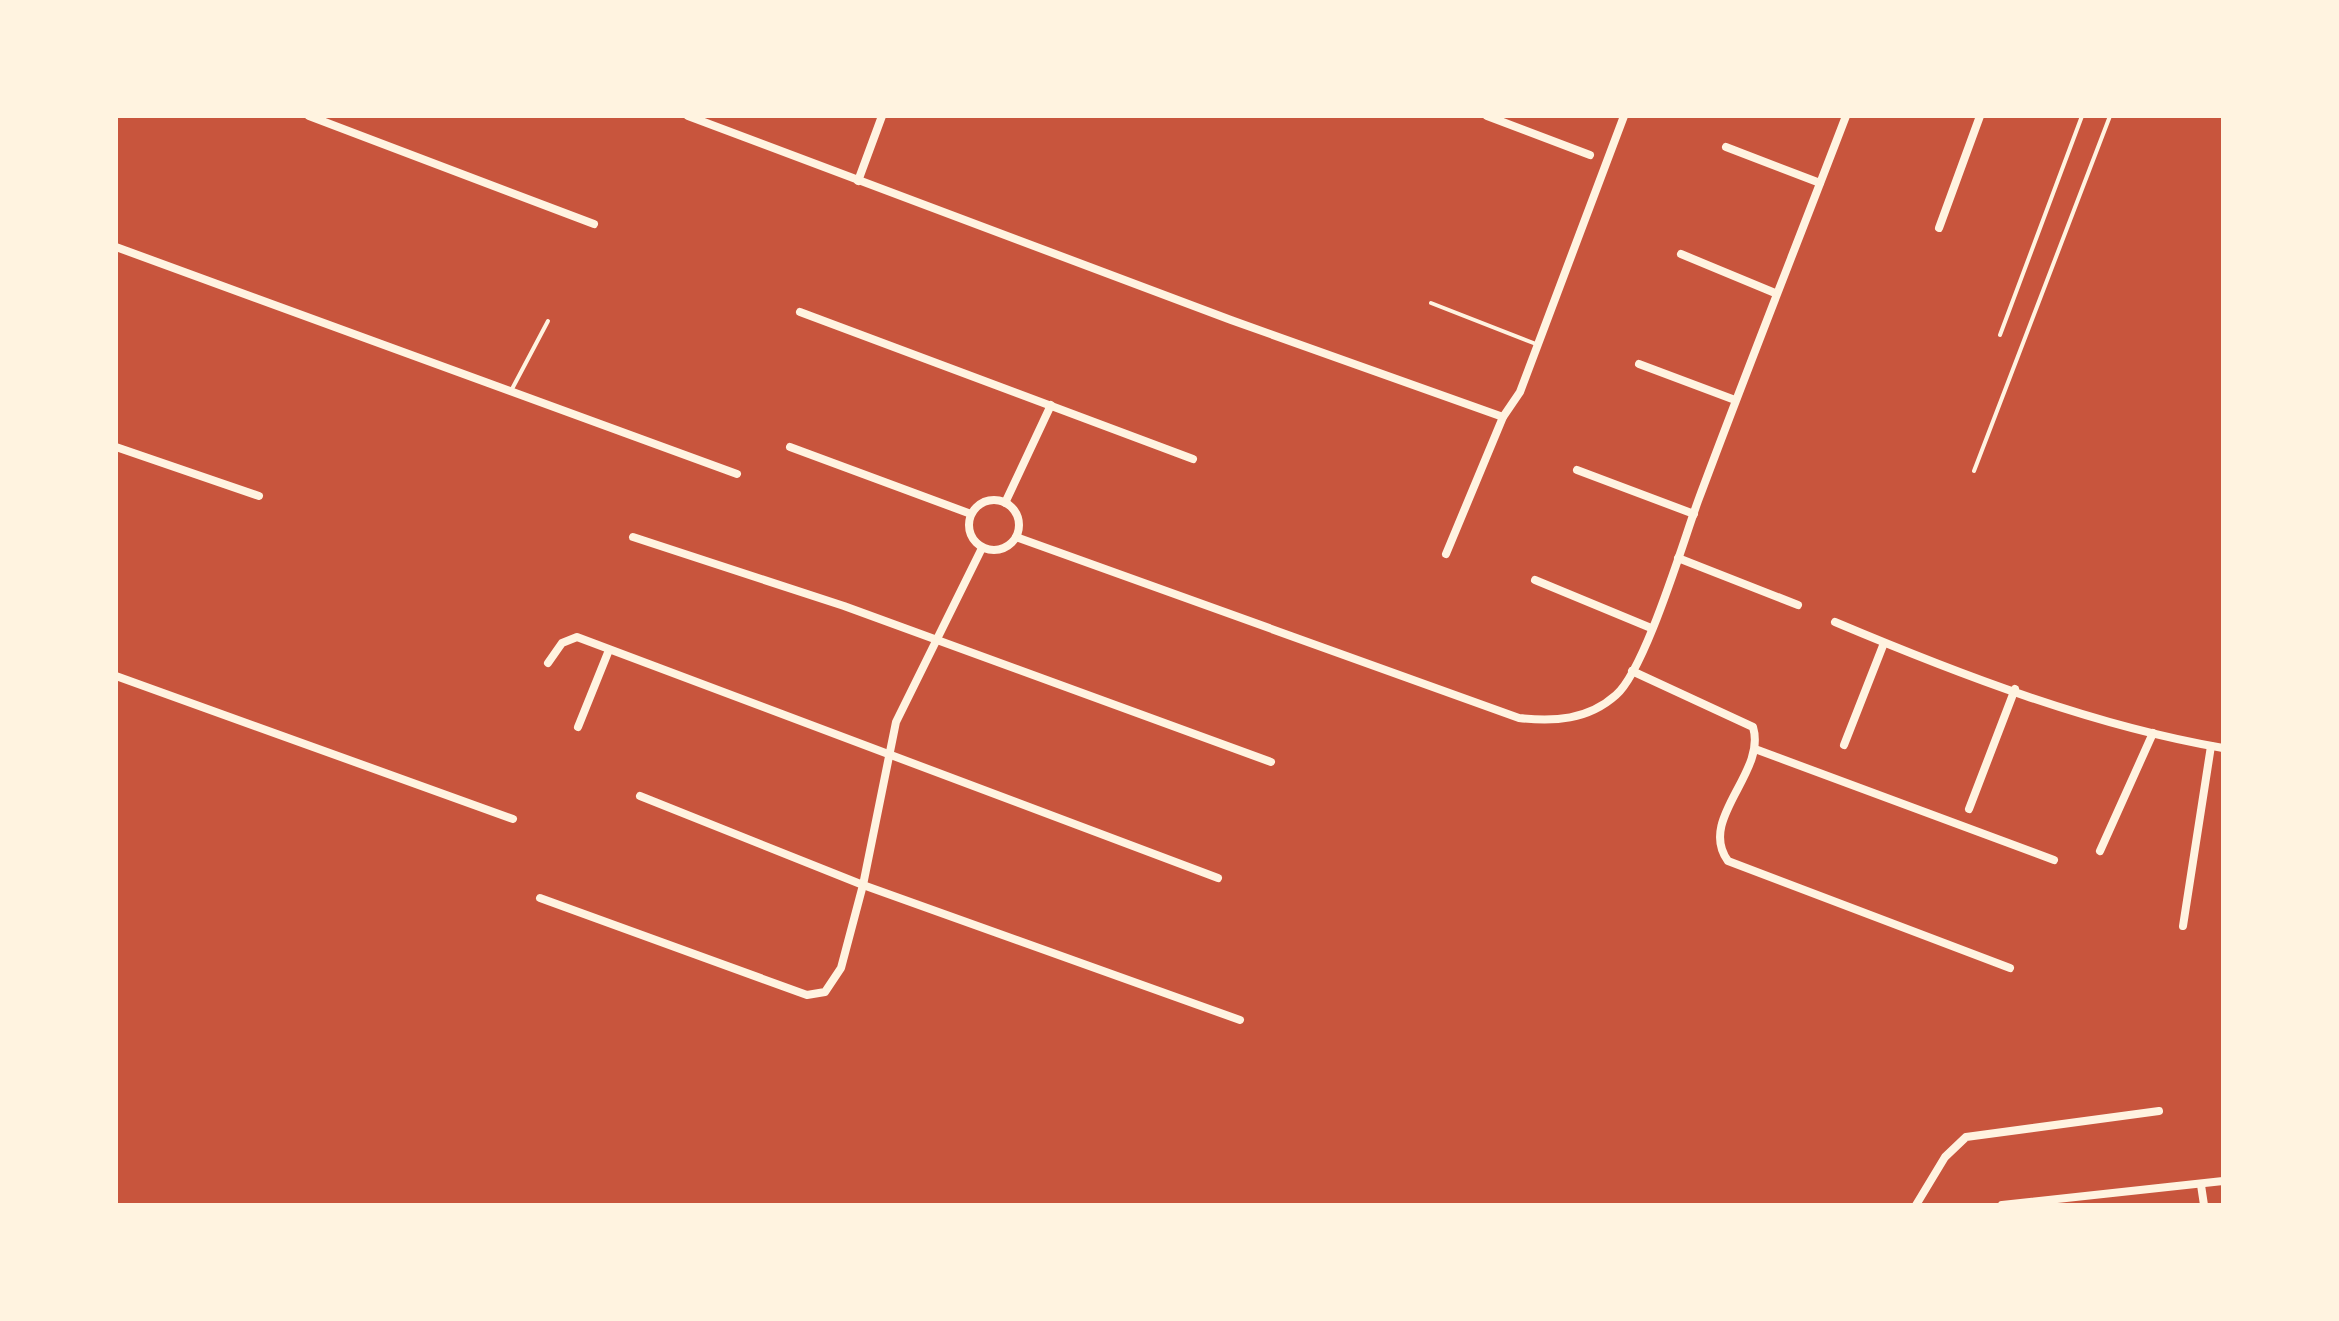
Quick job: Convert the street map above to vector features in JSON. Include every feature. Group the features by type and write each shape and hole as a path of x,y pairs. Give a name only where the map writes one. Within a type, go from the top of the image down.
{"street":[{"path":"309,116 594,224"},
{"path":"688,116 1503,417"},
{"path":"858,181 882,116"},
{"path":"1487,116 1590,155"},
{"path":"1446,554 1503,417 1513,406 1624,116"},
{"path":"1016,537 1519,718 1553,722 1578,716 1619,694 1632,671 1678,558 1775,293 1846,116"},
{"path":"1939,228 1980,116"},
{"path":"1726,147 1820,183"},
{"path":"116,247 737,474"},
{"path":"1681,254 1775,293"},
{"path":"800,312 1193,459"},
{"path":"1639,364 1735,400"},
{"path":"1005,503 1051,405"},
{"path":"116,447 259,496"},
{"path":"790,447 971,514"},
{"path":"1577,470 1694,514"},
{"path":"986,501 1005,503 1018,518 1016,537 1001,549 982,548 969,533 971,514 986,501"},
{"path":"633,537 937,639 1271,762"},
{"path":"540,898 807,995 817,995 834,983 841,968 863,885 896,722 982,548"},
{"path":"1678,558 1798,605"},
{"path":"1535,580 1651,628"},
{"path":"1835,622 1884,643 2015,689 2153,733 2223,748"},
{"path":"548,663 562,643 571,638 609,650 1218,878"},
{"path":"1844,745 1884,643"},
{"path":"578,727 609,650"},
{"path":"1632,671 1745,720 1753,727 1755,749 1719,832 1719,849 1728,861 2010,968"},
{"path":"116,676 513,819"},
{"path":"1969,809 2015,689"},
{"path":"2100,851 2153,733"},
{"path":"2183,926 2211,746"},
{"path":"1755,749 2054,860"},
{"path":"640,796 863,885 1240,1020"},
{"path":"1916,1205 1945,1157 1966,1137 2159,1111"},
{"path":"2002,1205 2223,1181"},
{"path":"2201,1185 2204,1205"}],"lane":[{"path":"2000,335 2082,116"},
{"path":"1974,471 2110,116"},
{"path":"1431,303 1538,344"},
{"path":"511,391 548,321"}]}
